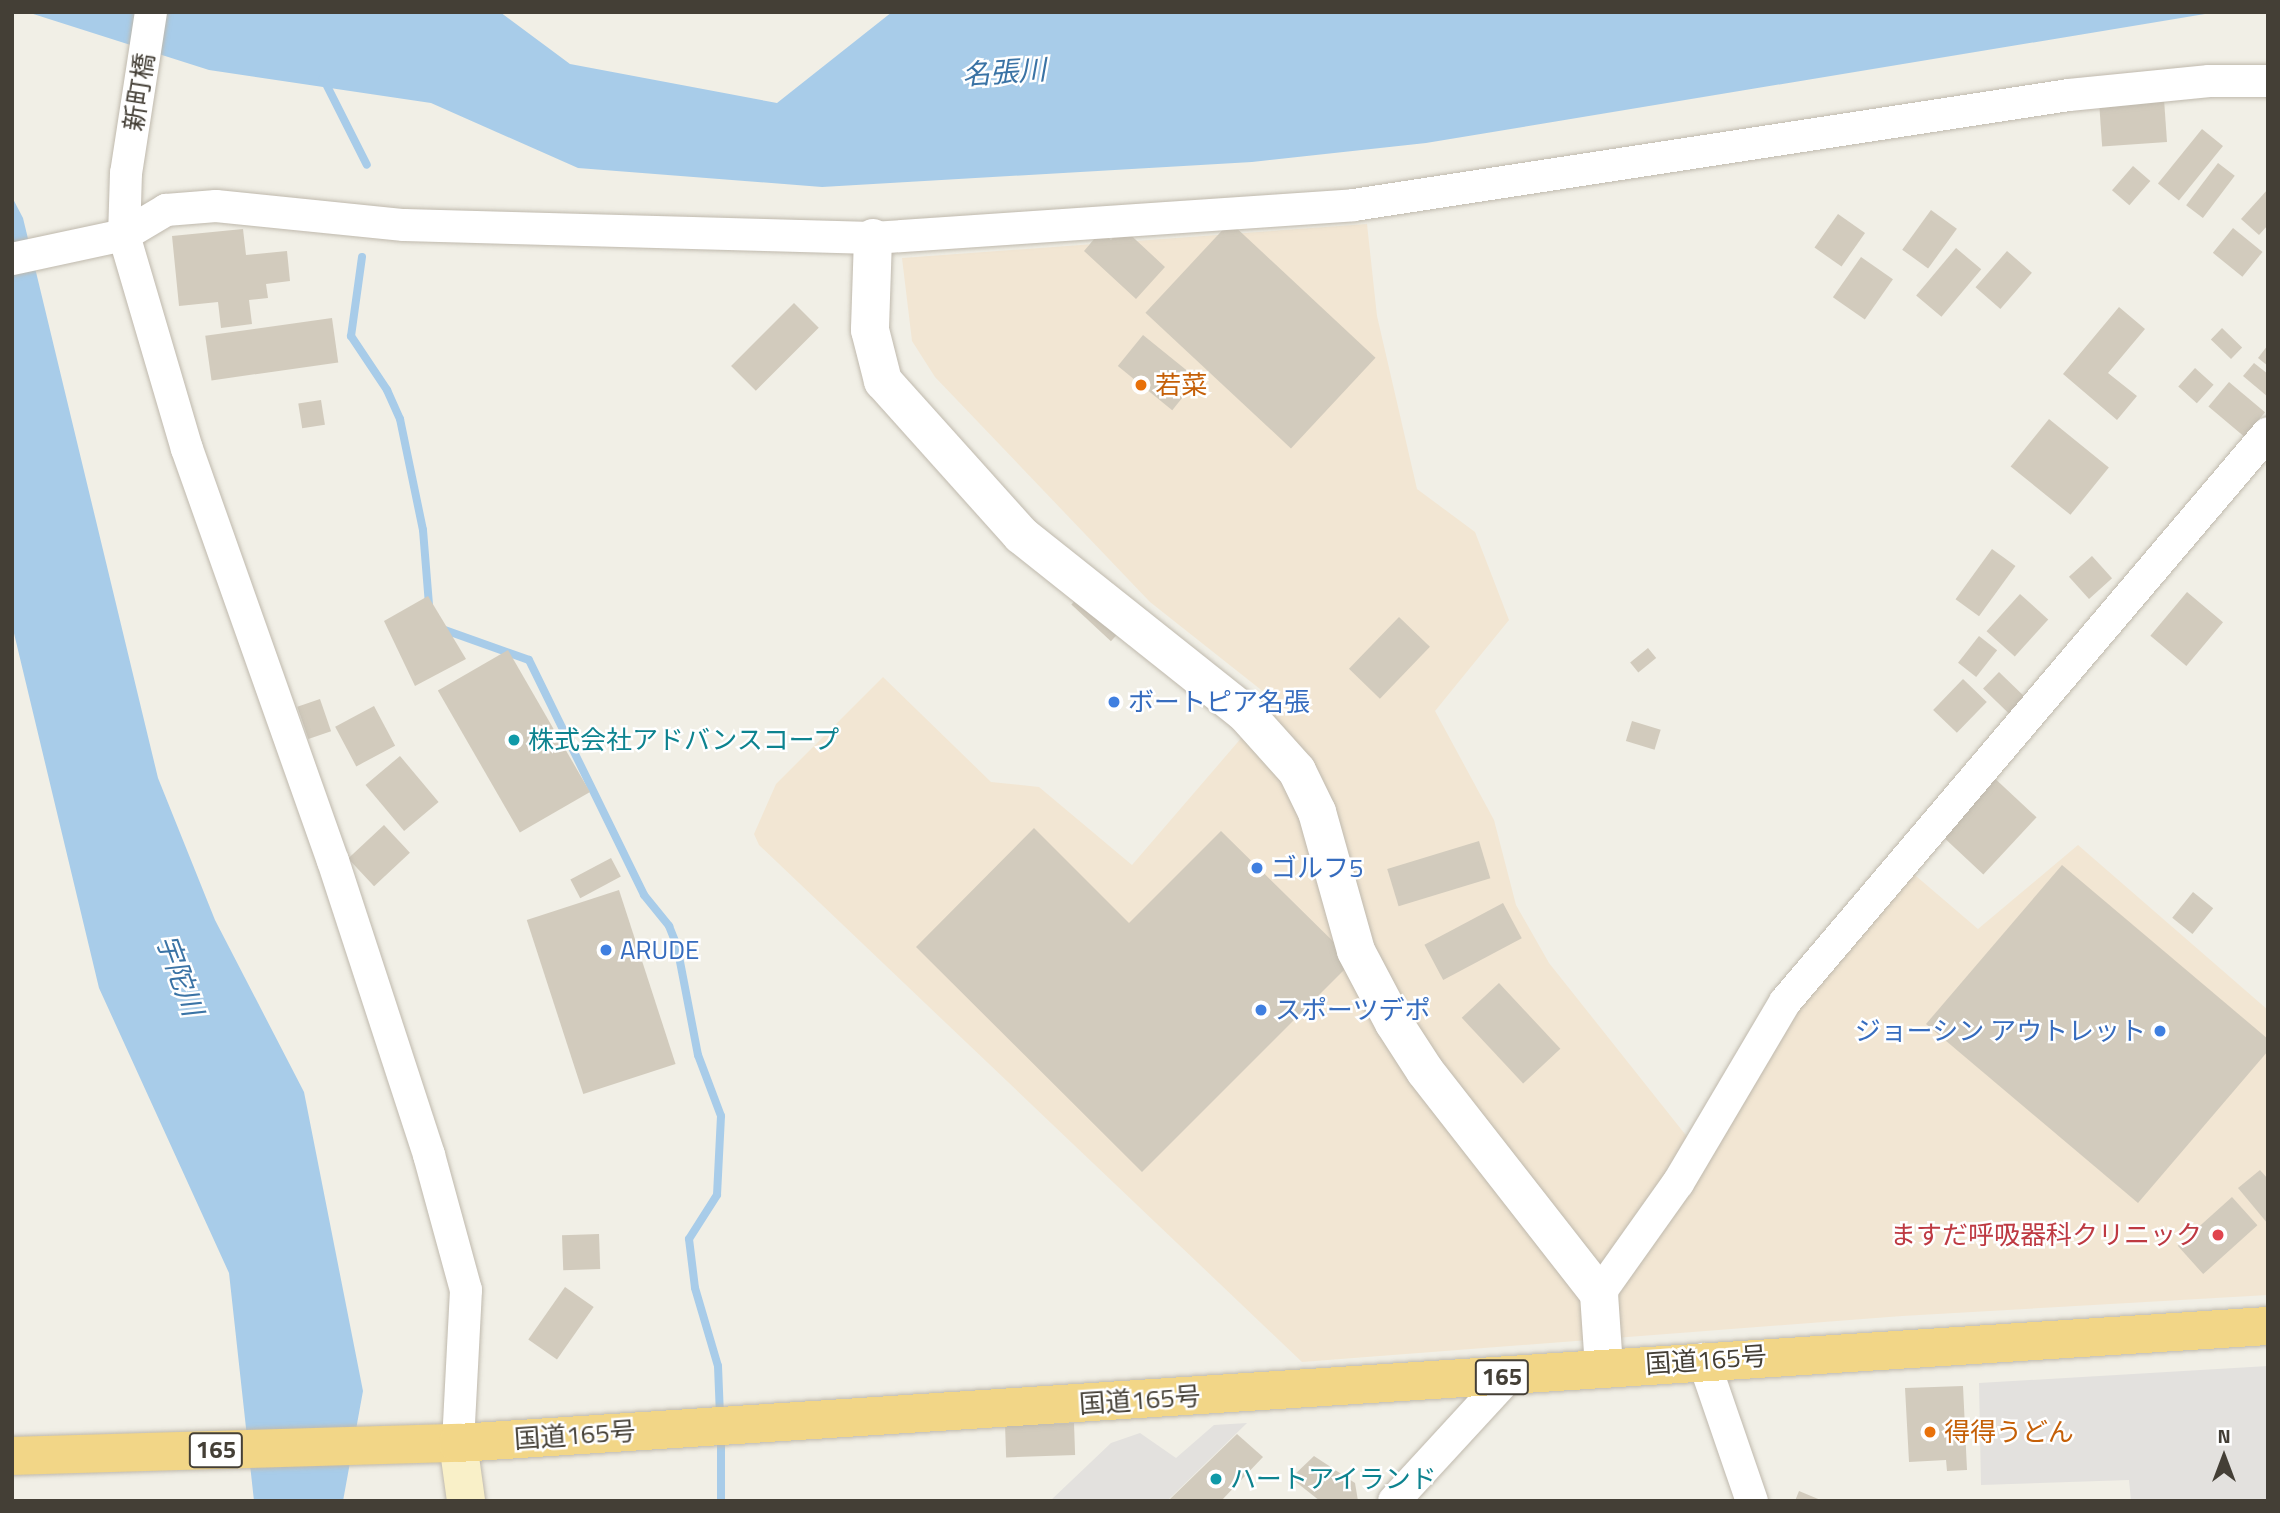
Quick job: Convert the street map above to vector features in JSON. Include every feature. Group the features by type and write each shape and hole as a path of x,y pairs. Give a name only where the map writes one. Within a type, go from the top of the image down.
{"highway":[{"name":"国道165号","path":"12,1456 458,1443 1508,1377 1703,1359 2268,1326"}],"main road":[{"path":"458,1443 466,1501"}],"street":[{"name":"新町橋","path":"151,12 126,173 110,237 333,861 429,1154 466,1290 458,1443"},
{"path":"12,259 110,237 166,210 216,206 404,225 873,238 1354,205 2069,95 2209,81 2268,81"},
{"path":"873,238 870,330 883,381 1021,536 1245,713 1297,771 1317,811 1356,951 1394,1023 1426,1071 1599,1293 1604,1367"},
{"path":"1599,1293 1678,1182 1785,1002 2265,445"},
{"path":"1703,1359 1752,1501"},
{"path":"1394,1501 1508,1377"}],"shaded area":[{"path":"1367,224 1377,316 1417,489 1475,532 1509,620 1435,711 1494,820 1516,905 1549,963 1704,1158 1796,1007 1909,870 1978,929 2078,845 2268,1010 2268,1295 1902,1316 1302,1362 759,845 754,834 776,784 883,677 991,782 1039,787 1132,865 1274,700 1150,602 935,377 912,341 902,258"},
{"path":"2268,1366 2268,1501 2131,1501 2129,1480 1981,1485 1979,1383"},
{"path":"1247,1423 1167,1501 1050,1501 1111,1443 1140,1433 1176,1458 1214,1425"}],"water":[{"name":"名張川","path":"27,12 500,12 570,64 777,103 892,12 2217,12 1426,143 1252,162 822,187 578,168 431,103 209,70"},
{"name":"宇陀川","path":"12,197 23,218 158,778 215,920 304,1092 363,1391 343,1501 254,1501 229,1273 99,988 12,625"}],"building":[{"path":"2164,99 2167,142 2102,146 2099,104"},
{"path":"2202,129 2223,146 2179,200 2158,183"},
{"path":"2218,163 2235,176 2203,218 2186,205"},
{"path":"2133,166 2150,181 2129,205 2112,190"},
{"path":"2268,189 2268,225 2259,235 2241,219"},
{"path":"1931,210 1957,229 1928,268 1902,250"},
{"path":"1838,214 1865,233 1842,267 1814,248"},
{"path":"1230,222 1376,358 1291,448 1145,313"},
{"path":"1122,227 1165,267 1136,299 1084,251 1101,231 1111,240"},
{"path":"2233,228 2263,252 2242,277 2213,253"},
{"path":"243,229 246,255 287,251 290,281 266,284 268,298 249,300 252,324 221,328 218,302 179,306 172,236"},
{"path":"1956,248 1981,269 1941,317 1916,295"},
{"path":"2007,251 2032,273 2000,309 1976,287"},
{"path":"1861,257 1893,279 1865,320 1833,297"},
{"path":"794,303 819,328 756,391 731,366"},
{"path":"2119,307 2145,329 2108,373 2137,396 2117,420 2063,374"},
{"path":"332,318 338,363 212,380 205,336"},
{"path":"2222,328 2242,347 2231,359 2211,340"},
{"path":"1143,335 1197,379 1172,410 1118,366"},
{"path":"2268,345 2268,366 2258,358"},
{"path":"2254,363 2268,374 2268,397 2243,376"},
{"path":"2195,368 2214,385 2197,403 2178,387"},
{"path":"2229,382 2265,412 2244,437 2208,407"},
{"path":"321,400 325,425 302,428 298,404"},
{"path":"2049,419 2109,467 2070,515 2011,466"},
{"path":"1992,549 2015,566 1979,616 1956,599"},
{"path":"2092,556 2112,578 2089,599 2069,577"},
{"path":"1083,592 1122,629 1111,641 1071,604"},
{"path":"2187,592 2223,622 2186,666 2150,636"},
{"path":"2020,594 2048,619 2015,657 1987,631"},
{"path":"428,596 466,659 415,686 384,621"},
{"path":"1399,617 1430,647 1380,699 1349,669"},
{"path":"1979,636 1997,650 1976,677 1958,663"},
{"path":"1648,648 1656,658 1638,673 1630,662"},
{"name":"株式会社アドバンスコープ","path":"508,650 590,792 520,833 438,690"},
{"path":"1999,672 2025,697 2009,714 1983,689"},
{"path":"1963,679 1987,702 1957,733 1933,710"},
{"path":"320,699 331,731 308,739 297,707"},
{"path":"374,706 395,746 356,766 335,727"},
{"path":"1632,721 1661,730 1655,750 1626,741"},
{"path":"400,756 439,802 404,831 366,785"},
{"path":"1989,773 2037,817 1983,874 1936,830"},
{"path":"384,825 410,853 374,886 348,858"},
{"path":"1034,828 1129,923 1221,831 1353,961 1142,1172 916,947"},
{"path":"1479,841 1490,878 1399,906 1387,869"},
{"path":"611,858 621,877 580,898 570,880"},
{"path":"2062,865 2268,1039 2268,1051 2138,1203 1926,1024"},
{"path":"619,890 676,1064 583,1094 527,920"},
{"path":"2193,892 2213,908 2192,934 2172,918"},
{"path":"1503,903 1522,938 1443,980 1424,945"},
{"path":"1499,983 1560,1049 1523,1084 1462,1018"},
{"path":"2260,1170 2268,1179 2268,1224 2238,1188"},
{"path":"2232,1197 2257,1225 2203,1274 2178,1246"},
{"path":"599,1234 600,1269 563,1270 562,1235"},
{"path":"565,1287 594,1307 557,1360 528,1339"},
{"path":"1963,1386 1967,1470 1947,1471 1946,1460 1909,1462 1905,1388"},
{"path":"1074,1423 1075,1455 1006,1457 1005,1425"},
{"name":"ハートアイランド","path":"1237,1434 1263,1457 1221,1501 1168,1501"},
{"name":"ハートアイランド","path":"1314,1456 1355,1483 1358,1501 1320,1501 1291,1478"},
{"path":"1799,1491 1823,1501 1795,1501"}],"waterway":[{"path":"323,78 367,165"},
{"path":"362,257 351,336 387,390 400,419 423,530 429,604"},
{"path":"442,629 529,660 644,895 669,926 677,946 698,1055 721,1116 717,1195 689,1239 695,1288 718,1366 720,1415"},
{"path":"721,1435 721,1501"}],"place":[{"name":"若菜","path":"1141,385"},
{"name":"ボートピア名張","path":"1114,702"},
{"name":"株式会社アドバンスコープ","path":"514,740"},
{"name":"ゴルフ5","path":"1257,868"},
{"name":"ARUDE","path":"606,950"},
{"name":"スポーツデポ","path":"1261,1010"},
{"name":"ジョーシン アウトレット","path":"2160,1031"},
{"name":"ますだ呼吸器科クリニック","path":"2218,1235"},
{"name":"得得うどん","path":"1930,1432"},
{"name":"ハートアイランド","path":"1216,1479"}]}
